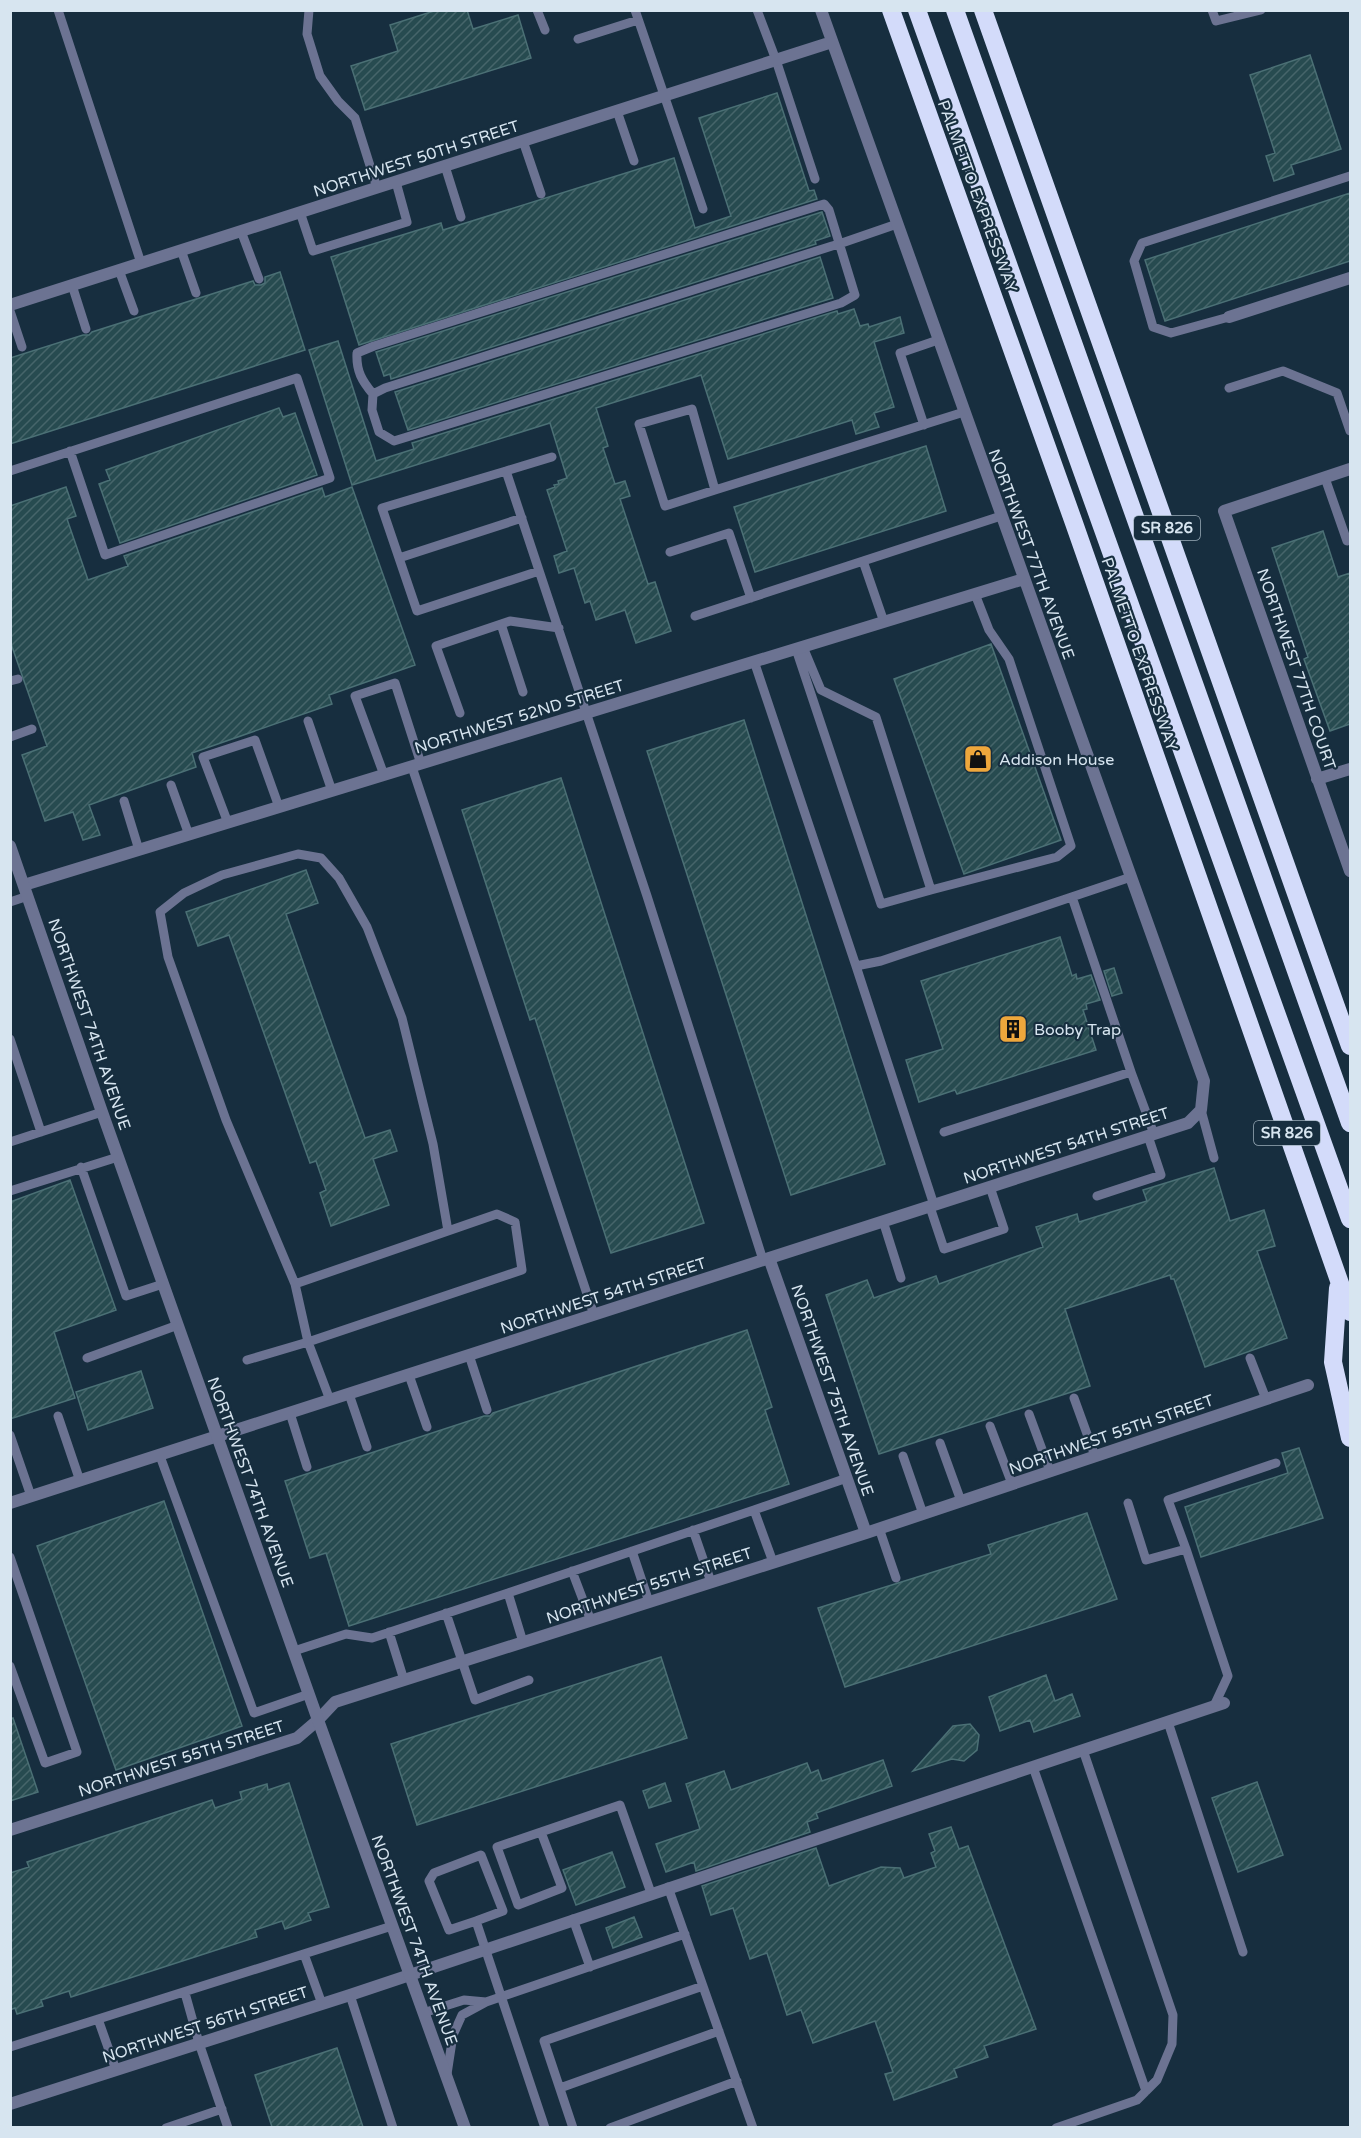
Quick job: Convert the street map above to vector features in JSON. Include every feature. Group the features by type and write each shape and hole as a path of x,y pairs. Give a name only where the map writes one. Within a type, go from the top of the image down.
{"highway":[{"name":"PALMETTO EXPRESSWAY","path":"891,10 1078,535 1350,1312"},
{"path":"917,10 1350,1219"},
{"path":"955,10 1350,1123"},
{"name":"SR 826","path":"983,10 1350,1046"},
{"path":"1338,1280 1333,1362 1350,1438"}],"street":[{"name":"NORTHWEST 77TH AVENUE","path":"821,10 1204,1081 1201,1110"},
{"name":"NORTHWEST 50TH STREET","path":"10,305 832,42"},
{"path":"1229,317 1350,278"},
{"path":"1325,478 1350,469"},
{"name":"NORTHWEST 77TH COURT","path":"1325,478 1224,511 1350,871"},
{"name":"NORTHWEST 52ND STREET","path":"26,891 139,850 1024,579"},
{"path":"1317,779 1350,769"},
{"name":"NORTHWEST 74TH AVENUE","path":"10,846 102,1112 465,2127"},
{"name":"NORTHWEST 54TH STREET","path":"10,1503 1188,1123 1201,1110"},
{"name":"NORTHWEST 75TH AVENUE","path":"766,1259 866,1533"},
{"name":"NORTHWEST 55TH STREET","path":"10,1830 297,1738 335,1702 866,1533 1308,1385"},
{"name":"NORTHWEST 56TH STREET","path":"10,2104 350,1995 1219,1705"}],"lane":[{"path":"58,10 141,263"},
{"path":"309,10 308,34 320,76 338,101 355,118 377,188"},
{"path":"537,10 545,30"},
{"path":"757,10 815,179"},
{"path":"1212,10 1216,21 1261,10"},
{"path":"578,39 636,15 703,209"},
{"path":"617,111 634,161"},
{"path":"523,141 541,194"},
{"path":"445,166 461,217"},
{"path":"1229,317 1171,333 1153,327 1134,261 1142,243 1350,176"},
{"path":"300,212 313,251 407,222 396,182"},
{"path":"824,204 829,210 855,295 841,303 393,441 379,432 372,410 373,394 361,378 357,365 357,353 824,204"},
{"path":"373,394 396,384 897,224"},
{"path":"241,231 259,279"},
{"path":"181,250 196,293"},
{"path":"119,270 134,311"},
{"path":"72,285 86,329"},
{"path":"10,311 22,347"},
{"path":"924,425 900,353 939,340"},
{"path":"1229,388 1283,371 1337,393 1350,431"},
{"path":"10,471 70,451 297,378 330,478 105,555 70,451"},
{"path":"715,490 692,409 639,424 665,506 964,412"},
{"path":"539,571 417,611 382,508 552,457"},
{"path":"506,471 766,1259"},
{"path":"1325,478 1347,541 1350,540"},
{"path":"695,616 1001,516"},
{"path":"399,558 522,518"},
{"path":"670,552 729,533 751,598"},
{"path":"863,561 884,622"},
{"path":"799,648 881,904 1057,857 1071,846 1009,659 989,630 975,594"},
{"path":"460,713 436,646 510,621 559,628"},
{"path":"501,624 523,692"},
{"path":"799,648 821,690 876,717 932,890"},
{"path":"754,662 856,966 944,1249 1004,1229 990,1187"},
{"path":"384,775 355,696 395,683 416,765 594,1315"},
{"path":"308,721 332,791"},
{"path":"10,737 32,729"},
{"path":"228,823 203,757 255,740 279,807"},
{"path":"171,785 189,835"},
{"path":"124,801 139,850"},
{"path":"330,1400 309,1342 295,1284 226,1120 168,957 159,912 184,893 222,875 298,854 321,858 339,878 367,927 402,1018 434,1144 448,1231"},
{"path":"856,966 881,961 1131,877"},
{"path":"10,902 26,891"},
{"path":"1072,897 1131,1072 1161,1175 1097,1196"},
{"path":"10,1039 41,1132"},
{"path":"944,1132 1131,1072"},
{"path":"1201,1110 1214,1158"},
{"path":"10,1142 102,1112"},
{"path":"10,1191 118,1156"},
{"path":"81,1167 126,1296 164,1284"},
{"path":"247,1360 309,1342 522,1270 515,1222 497,1214 295,1284"},
{"path":"883,1221 901,1278"},
{"path":"87,1358 178,1325"},
{"path":"469,1355 487,1410"},
{"path":"1250,1358 1266,1399"},
{"path":"408,1375 427,1427"},
{"path":"349,1394 367,1447"},
{"path":"1074,1398 1095,1456"},
{"path":"290,1413 307,1467"},
{"path":"1029,1414 1050,1471"},
{"path":"58,1416 80,1481"},
{"path":"990,1426 1012,1484"},
{"path":"10,1435 31,1496"},
{"path":"940,1443 961,1501"},
{"path":"160,1456 254,1713 309,1694"},
{"path":"903,1456 923,1514"},
{"path":"1219,1705 1228,1676 1168,1500 1276,1463"},
{"path":"294,1651 346,1634 372,1638 847,1478"},
{"path":"1128,1503 1146,1560 1186,1549"},
{"path":"754,1510 773,1562"},
{"path":"879,1528 897,1578"},
{"path":"693,1530 711,1582"},
{"path":"632,1551 650,1602"},
{"path":"10,1557 77,1752 45,1763 10,1666"},
{"path":"572,1571 591,1620"},
{"path":"508,1593 523,1642"},
{"path":"446,1613 475,1700 529,1680"},
{"path":"389,1632 404,1680"},
{"path":"1168,1722 1243,1952"},
{"path":"1056,2127 1137,2100 1157,2080 1172,2044 1173,2015 1083,1750"},
{"path":"1033,1767 1146,2091"},
{"path":"541,1832 562,1888 518,1905 497,1847 620,1805 651,1893"},
{"path":"481,1855 503,1911 476,1921 449,1930 429,1881 434,1873 481,1855"},
{"path":"668,1887 753,2127"},
{"path":"573,1919 590,1966"},
{"path":"476,1921 545,2127"},
{"path":"10,2047 392,1926"},
{"path":"447,2076 453,2035 462,2015 486,2002 685,1934"},
{"path":"304,1954 322,2004"},
{"path":"573,2127 544,2041 703,1986"},
{"path":"185,1993 199,2043 228,2127"},
{"path":"350,1995 393,2127"},
{"path":"423,2013 464,2000 486,2002"},
{"path":"98,2019 116,2070"},
{"path":"560,2088 719,2031"},
{"path":"610,2127 737,2081"},
{"path":"166,2127 222,2109"}],"building":[{"path":"437,10 467,10 473,29 518,15 531,58 365,110 351,66 398,51 390,25"},
{"path":"1310,55 1341,149 1291,165 1294,174 1274,181 1266,156 1275,153 1250,75"},
{"path":"777,93 809,191 814,190 817,199 359,345 331,257 441,223 443,230 674,158 695,228 731,216 699,118"},
{"path":"1350,193 1350,261 1165,321 1145,260"},
{"path":"822,212 830,236 815,241 816,244 391,379 390,374 384,376 376,352"},
{"path":"820,257 833,298 408,430 395,392"},
{"path":"280,272 305,350 10,444 10,358 89,335 92,332 253,281 255,285 261,285 265,283 265,277"},
{"path":"854,309 860,326 868,324 869,327 900,317 904,333 874,342 894,407 874,413 879,427 856,434 852,420 728,459 701,375 596,408 608,446 603,448 615,484 625,481 630,496 620,499 648,584 655,582 671,631 636,643 625,610 596,620 590,601 585,603 574,568 559,573 554,556 567,551 547,490 559,484 558,481 567,478 550,423 352,485 309,350 338,341 376,461 414,449 412,443 837,311 838,314"},
{"path":"279,408 283,417 295,413 317,475 120,543 99,484 110,480 106,470"},
{"path":"926,446 946,511 755,572 734,507"},
{"path":"66,487 76,516 67,519 88,580 128,566 124,556 322,488 325,497 352,487 415,665 329,695 332,704 192,753 196,767 89,805 100,835 83,840 73,812 45,821 22,755 47,746 10,641 10,506"},
{"path":"1323,531 1338,577 1350,573 1350,724 1330,731 1304,659 1308,657 1272,548"},
{"name":"Addison House","path":"991,644 1061,840 964,874 894,679"},
{"path":"744,720 885,1164 791,1195 647,751"},
{"path":"561,778 704,1223 611,1253 535,1018 530,1020 462,810"},
{"path":"306,870 318,903 286,914 365,1138 390,1130 397,1151 373,1159 389,1205 331,1226 320,1193 326,1190 316,1161 310,1163 229,935 198,946 186,912"},
{"name":"Booby Trap","path":"1060,937 1072,976 1076,974 1077,979 1091,975 1100,1000 1086,1004 1087,1009 1083,1010 1096,1050 957,1094 955,1090 919,1102 906,1060 943,1049 921,981"},
{"path":"1114,968 1122,993 1112,996 1104,971"},
{"path":"1214,1168 1230,1221 1264,1210 1275,1246 1257,1251 1287,1338 1205,1367 1174,1279 1171,1279 1170,1275 1065,1309 1090,1386 879,1454 826,1295 867,1280 874,1298 936,1276 939,1284 1043,1247 1036,1227 1077,1214 1079,1222 1147,1201 1143,1190"},
{"path":"70,1180 116,1310 54,1332 75,1398 10,1419 10,1202"},
{"path":"747,1330 772,1407 765,1410 789,1484 349,1626 326,1553 310,1558 285,1481 484,1416 490,1416 493,1413"},
{"path":"141,1371 153,1408 88,1430 76,1392"},
{"path":"1299,1448 1323,1518 1201,1557 1185,1507 1288,1473 1282,1453"},
{"path":"164,1501 242,1726 116,1770 37,1546"},
{"path":"1087,1513 1117,1599 845,1687 818,1608 991,1554 988,1545"},
{"path":"661,1657 687,1738 417,1825 391,1744"},
{"path":"1046,1675 1055,1701 1072,1694 1080,1716 1034,1732 1030,1720 1000,1731 989,1697"},
{"path":"13,1718 38,1792 10,1801 10,1719"},
{"path":"970,1724 979,1735 977,1750 964,1761 952,1759 913,1771 953,1726"},
{"path":"883,1760 892,1786 816,1813 818,1818 807,1822 810,1832 696,1871 694,1862 666,1872 656,1844 700,1829 686,1784 724,1771 731,1790 807,1763 811,1773 818,1770 822,1781"},
{"path":"1257,1782 1283,1855 1238,1872 1212,1798"},
{"path":"289,1783 329,1907 308,1913 311,1920 285,1929 282,1921 255,1930 257,1937 71,1997 69,1991 41,2000 43,2006 17,2014 15,2008 10,2010 10,1873 29,1867 27,1862 212,1800 215,1808 242,1799 240,1792 267,1784 268,1790"},
{"path":"665,1783 671,1801 649,1808 643,1791"},
{"path":"951,1827 959,1849 968,1846 1036,2029 984,2046 988,2057 954,2069 957,2077 894,2100 885,2074 893,2072 875,2021 813,2043 801,2010 787,2015 767,1953 750,1959 733,1908 711,1915 702,1886 816,1848 829,1886 881,1867 900,1868 904,1878 936,1867 931,1853 935,1851 929,1834"},
{"path":"612,1852 625,1887 576,1905 563,1870"},
{"path":"634,1917 642,1937 613,1948 606,1928"},
{"path":"337,2048 363,2127 272,2127 255,2075"}],"place":[{"name":"Addison House","path":"978,759"},
{"name":"Booby Trap","path":"1013,1029"}]}
